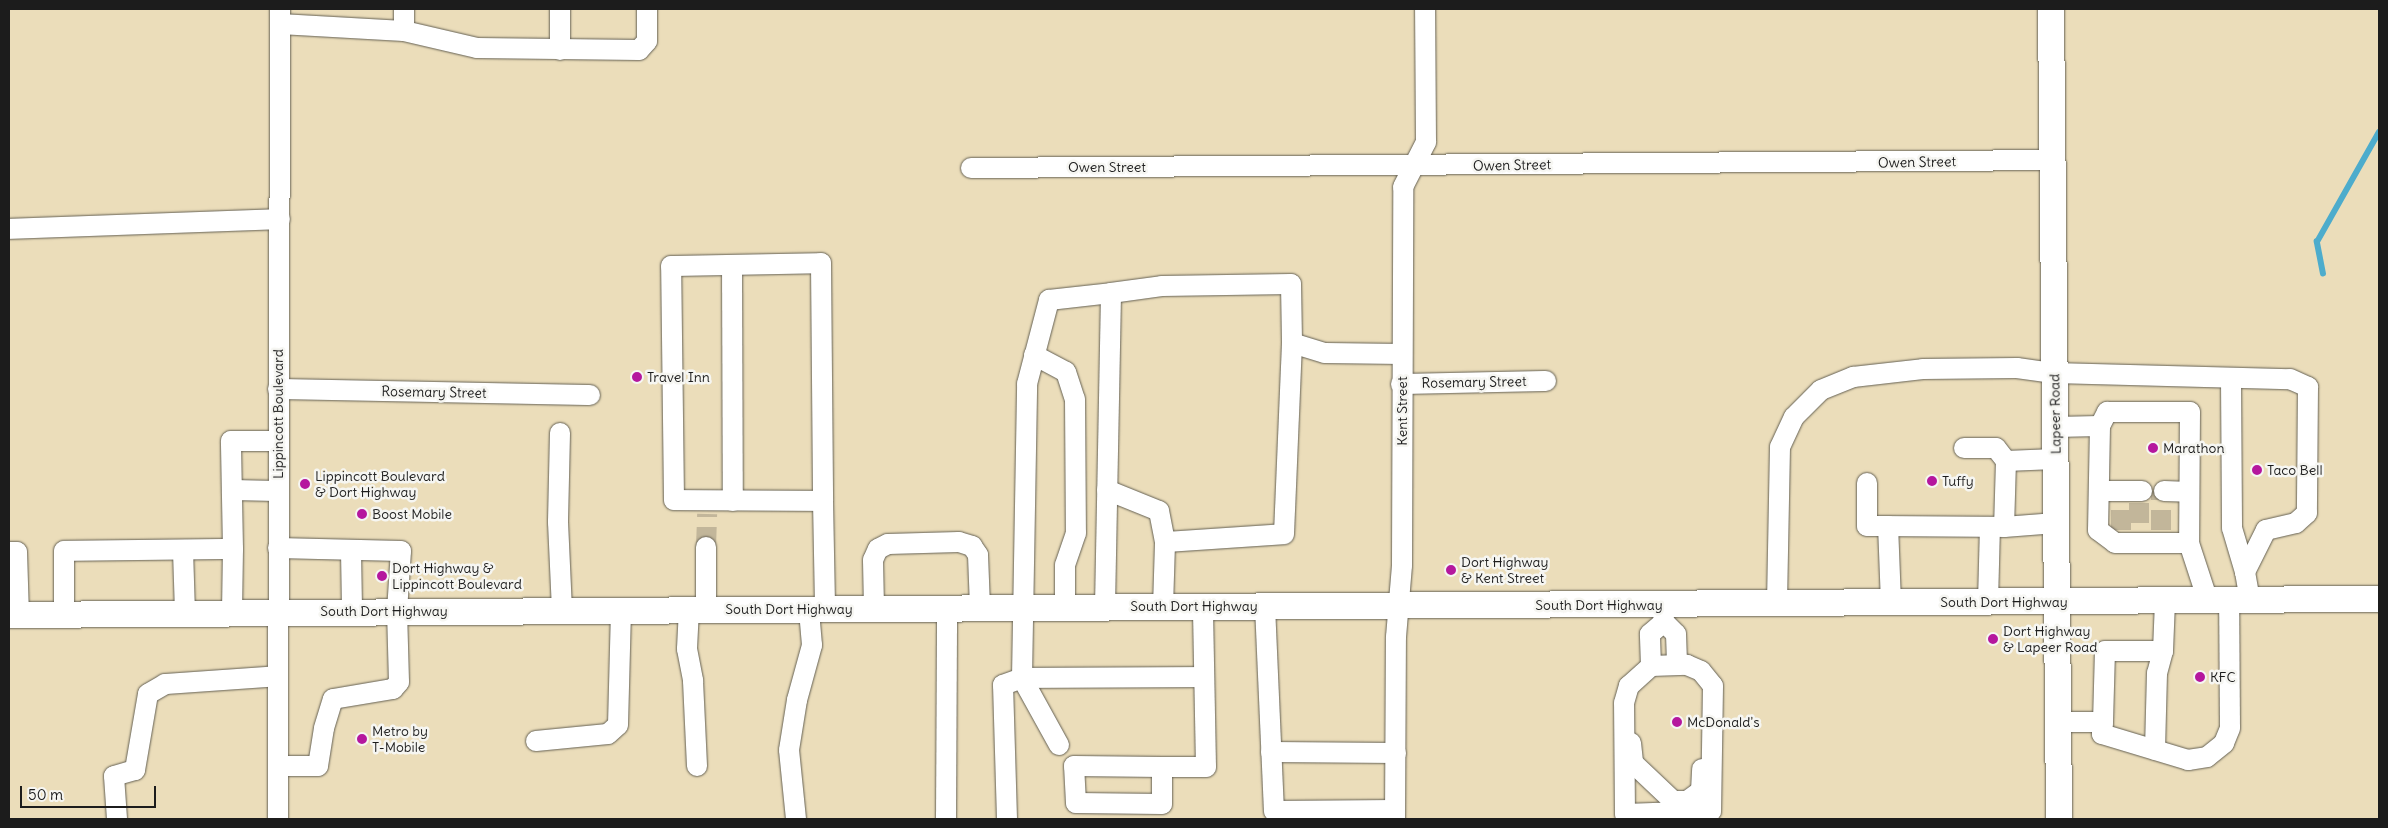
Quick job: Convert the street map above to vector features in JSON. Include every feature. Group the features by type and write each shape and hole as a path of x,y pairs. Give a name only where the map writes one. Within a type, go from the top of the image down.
{"main road":[{"name":"Lapeer Road","path":"2051,9 2054,160 2054,373 2059,819"},
{"name":"South Dort Highway","path":"14,615 352,611 1397,605 1663,613 1777,603 2379,599"}],"street":[{"path":"404,9 404,31"},
{"path":"560,9 560,50"},
{"path":"280,16 404,31 477,48 639,50 647,42 648,9"},
{"name":"Kent Street","path":"1395,814 1397,605 1402,564 1403,187 1416,166 1426,142 1425,9"},
{"name":"Lippincott Boulevard","path":"278,819 276,441 280,219 280,16"},
{"name":"Owen Street","path":"971,168 2054,160"},
{"path":"9,229 280,219"},
{"path":"796,819 789,750 797,700 812,646 817,609 824,501 821,263 671,266 674,500 707,507 733,501 824,501"},
{"path":"732,265 733,501"},
{"path":"1059,745 1022,678 1027,384 1049,300 1162,286 1291,284 1292,343 1284,534 1165,542"},
{"path":"1105,607 1111,293"},
{"path":"1292,343 1325,353 1402,354"},
{"path":"1034,355 1066,372 1075,398 1076,532 1065,565 1065,607"},
{"path":"1777,603 1780,447 1794,417 1821,390 1853,377 1923,369 2016,368 2054,373 2290,379 2308,387 2307,513 2296,523 2266,530 2232,528"},
{"path":"2231,379 2232,528 2245,572"},
{"name":"Rosemary Street","path":"1402,384 1546,381"},
{"name":"Rosemary Street","path":"278,389 590,394"},
{"path":"2189,543 2161,537 2130,536 2115,543 2098,530 2100,426 2108,412 2190,412 2189,543 2229,600"},
{"path":"2055,427 2100,426"},
{"path":"560,432 558,522 562,610"},
{"path":"232,612 231,441 276,441"},
{"path":"1964,448 1996,448 2006,461 1988,602"},
{"path":"2006,461 2055,459"},
{"path":"1867,484 1867,526 1997,527 2056,523"},
{"path":"232,490 277,491"},
{"path":"1107,490 1159,511 1165,542 1164,607"},
{"path":"2099,491 2132,496"},
{"path":"2164,491 2189,492"},
{"path":"1888,526 1891,603"},
{"path":"2163,651 2105,651 2102,734 2188,760 2207,757 2224,743 2230,728 2229,600 2266,530"},
{"path":"874,608 873,560 878,548 888,544 959,542 972,546 978,555 980,608"},
{"path":"697,766 693,681 687,649 698,609 706,547"},
{"path":"278,548 401,551 397,611 399,682 393,689 333,699 324,728 318,766 278,766"},
{"path":"64,614 64,551 233,549"},
{"path":"183,550 185,613"},
{"path":"351,551 352,611"},
{"path":"9,552 16,552 14,615"},
{"path":"2155,750 2157,673 2163,651 2165,601"},
{"path":"1162,767 1162,804 1076,803 1074,766 1206,767 1203,606"},
{"path":"1265,606 1274,811 1395,814"},
{"path":"946,819 947,608"},
{"path":"536,741 608,734 618,725 621,610"},
{"path":"1650,666 1650,634 1663,613 1676,634 1677,664"},
{"path":"1677,664 1700,671 1713,686 1711,811 1625,814 1624,703 1629,686 1650,666 1677,664"},
{"path":"1624,728 1630,736 1633,763 1673,801 1687,801 1700,791 1700,671"},
{"path":"117,819 114,776 135,770 148,694 165,684 278,676"},
{"path":"1007,819 1003,685 1022,678 1203,677"},
{"path":"2058,722 2103,722"},
{"path":"1271,752 1396,753"}],"waterway":[{"path":"2323,274 2317,242 2379,132"}],"tunnel":[{"path":"2161,491 2161,530"},
{"path":"2121,503 2121,530"},
{"path":"2139,503 2139,530"},
{"path":"706,547 707,514"}],"place":[{"name":"Travel Inn","path":"637,377"},
{"name":"Marathon","path":"2153,448"},
{"name":"Taco Bell","path":"2257,470"},
{"name":"Tuffy","path":"1932,481"},
{"name":"Lippincott Boulevard & Dort Highway","path":"305,484"},
{"name":"Boost Mobile","path":"362,514"},
{"name":"Dort Highway & Kent Street","path":"1451,570"},
{"name":"Dort Highway & Lippincott Boulevard","path":"382,576"},
{"name":"Dort Highway & Lapeer Road","path":"1993,639"},
{"name":"KFC","path":"2200,677"},
{"name":"McDonald's","path":"1677,722"},
{"name":"Metro by T-Mobile","path":"362,739"}]}
